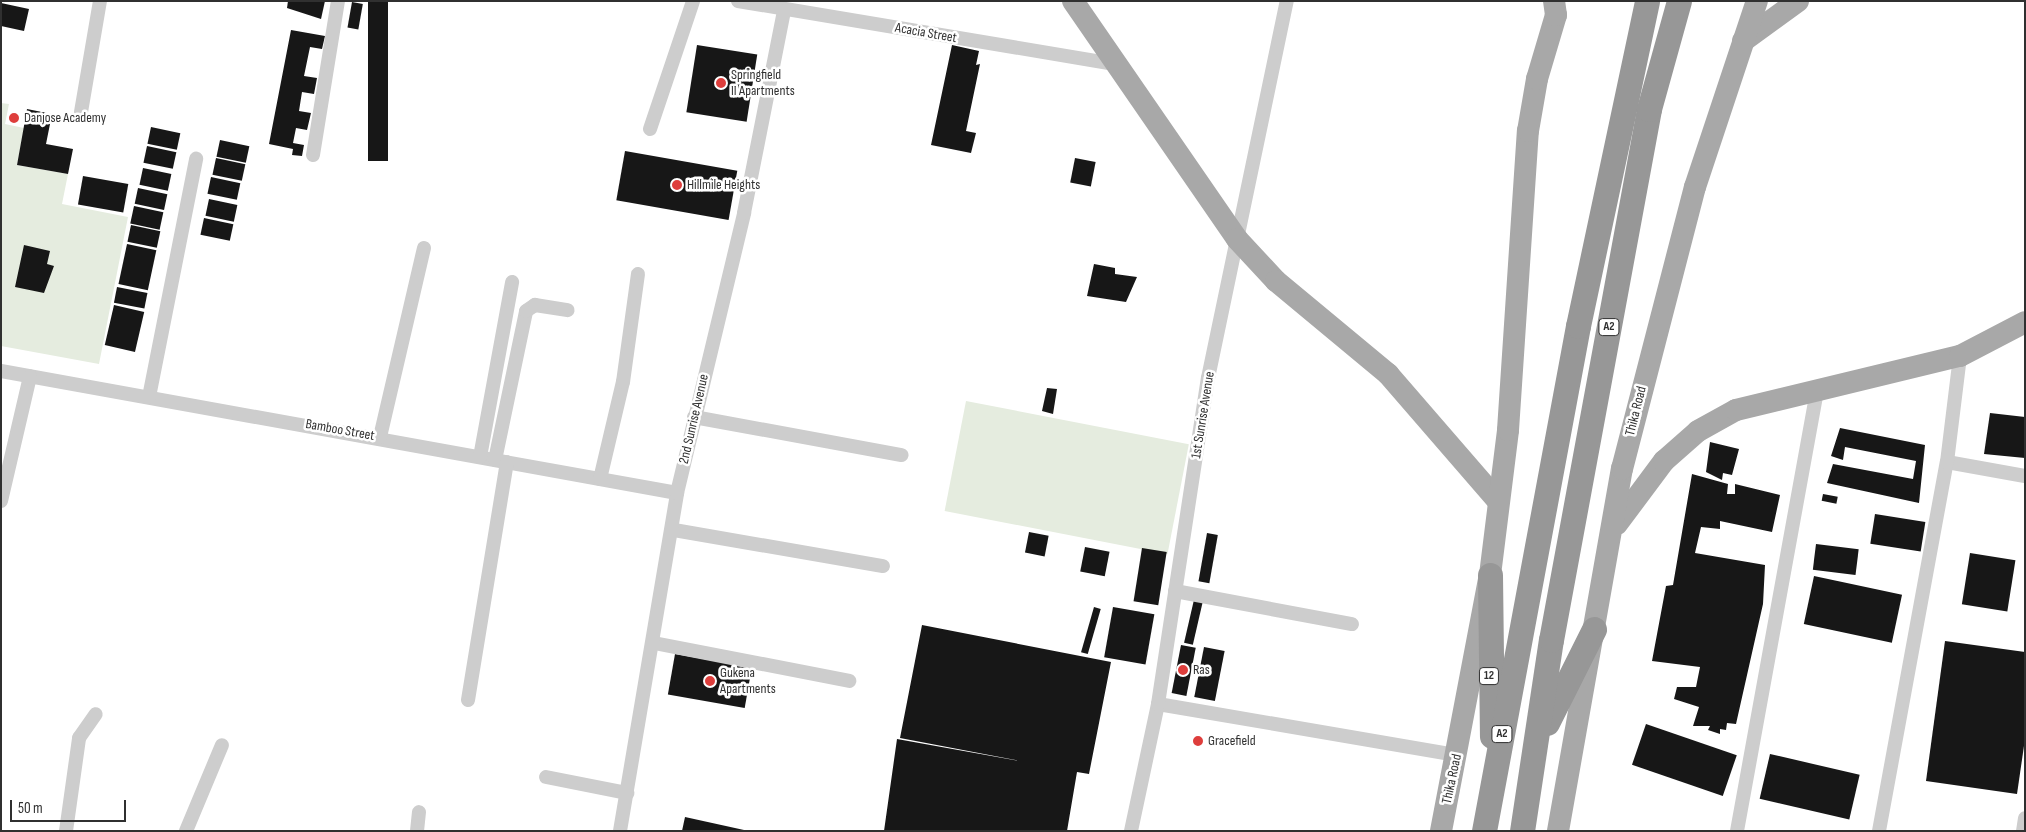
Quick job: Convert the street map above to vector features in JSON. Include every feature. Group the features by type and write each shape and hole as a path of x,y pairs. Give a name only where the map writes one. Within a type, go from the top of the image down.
{"highway":[{"name":"A2","path":"1484,831 1580,317 1647,1"},
{"name":"A2","path":"1522,831 1551,640 1649,109 1679,1"},
{"name":"12","path":"1490,575 1494,776"},
{"path":"1537,742 1594,629"}],"main road":[{"path":"1073,1 1237,239 1276,281 1388,374 1498,502"},
{"name":"Thika Road","path":"1558,831 1622,469 1671,276 1757,1"},
{"path":"1743,41 1798,1"},
{"name":"Thika Road","path":"1441,831 1490,575 1508,430 1528,131 1537,79 1555,8"},
{"path":"1612,531 1648,478 1698,431 1736,410 1960,356 2025,322"}],"street":[{"path":"81,112 100,1"},
{"path":"313,155 338,1"},
{"path":"650,129 693,1"},
{"name":"Acacia Street","path":"738,1 784,12 1115,64"},
{"name":"1st Sunrise Avenue","path":"1131,831 1158,704 1208,378 1287,1"},
{"name":"2nd Sunrise Avenue","path":"620,831 674,530 677,493 744,213 784,12"},
{"path":"149,397 196,159"},
{"path":"380,437 424,248"},
{"path":"600,479 623,382 638,274"},
{"path":"480,458 512,282"},
{"path":"468,700 501,461 526,311 535,305 568,310"},
{"path":"1879,831 1947,462 1960,356"},
{"name":"Bamboo Street","path":"1,371 380,437 480,458 677,493"},
{"path":"1,501 30,376"},
{"path":"1737,831 1817,390"},
{"path":"694,417 902,455"},
{"path":"1947,462 2025,476"},
{"path":"674,530 883,566"},
{"path":"1175,591 1352,624"},
{"path":"654,643 849,681"},
{"path":"1158,704 1457,755"},
{"path":"66,831 79,738 96,714"},
{"path":"186,831 222,745"},
{"path":"546,777 627,793"},
{"path":"417,831 419,812"},
{"path":"2023,831 2025,818"}],"shaded area":[{"path":"1,103 9,104 5,124 24,128 17,165 68,174 62,204 128,217 99,364 1,346"},
{"path":"966,401 1189,444 1167,554 945,511"}],"building":[{"path":"288,1 325,1 321,19 287,8"},
{"path":"368,1 388,1 388,161 368,161"},
{"path":"352,2 363,4 358,30 347,28"},
{"path":"1,3 29,9 24,31 1,26"},
{"path":"291,30 325,36 322,49 310,47 304,76 317,78 314,94 302,92 299,111 311,113 307,130 296,128 293,143 304,145 302,156 292,155 293,149 269,144"},
{"name":"Springfield II Apartments","path":"697,45 757,55 747,122 686,112"},
{"path":"952,45 979,51 976,65 980,64 966,131 976,133 971,153 931,145"},
{"path":"27,109 52,114 46,144 73,149 68,174 17,165"},
{"path":"151,127 180,133 177,150 147,144"},
{"path":"220,140 249,146 246,163 216,157"},
{"path":"147,146 176,152 173,169 143,163"},
{"name":"Hillmile Heights","path":"625,151 737,171 729,220 616,200"},
{"path":"216,158 245,164 242,181 212,175"},
{"path":"1075,158 1096,162 1091,187 1070,183"},
{"path":"143,168 171,174 168,191 139,185"},
{"path":"83,176 128,184 123,213 78,205"},
{"path":"211,177 240,183 237,200 207,194"},
{"path":"138,188 167,194 164,210 135,204"},
{"path":"209,199 237,205 234,222 205,216"},
{"path":"134,206 163,212 160,230 130,224"},
{"path":"204,218 233,224 230,241 200,235"},
{"path":"131,225 160,231 157,248 127,242"},
{"path":"127,244 156,250 148,290 118,284"},
{"path":"24,245 50,251 47,264 54,266 44,293 15,287"},
{"path":"1094,264 1115,268 1115,274 1137,277 1126,302 1087,296"},
{"path":"117,287 147,293 144,309 114,303"},
{"path":"114,305 144,312 135,352 105,345"},
{"path":"1047,388 1057,389 1053,414 1042,411"},
{"path":"1990,413 2025,417 2025,458 1984,454"},
{"path":"1840,428 1925,445 1919,503 1827,483 1833,464 1913,479 1916,461 1845,447 1843,460 1831,456"},
{"path":"1710,442 1739,449 1732,475 1723,473 1722,480 1706,472"},
{"path":"1692,474 1728,484 1727,494 1735,494 1735,484 1780,495 1772,532 1720,521 1720,529 1701,527 1695,553 1765,565 1763,604 1736,724 1727,723 1726,730 1720,729 1720,734 1708,730 1710,726 1693,726 1699,707 1674,699 1677,687 1696,687 1700,667 1652,661 1666,586 1673,585"},
{"path":"1823,494 1838,497 1836,504 1822,501"},
{"path":"1875,514 1925,522 1921,552 1870,544"},
{"path":"1029,532 1049,536 1045,556 1025,553"},
{"path":"1207,533 1218,535 1209,583 1198,581"},
{"path":"1816,544 1859,549 1856,575 1813,570"},
{"path":"1085,547 1110,552 1105,576 1080,572"},
{"path":"1142,548 1167,552 1158,605 1134,601"},
{"path":"1970,553 2015,560 2007,612 1962,604"},
{"path":"1814,576 1902,595 1892,643 1804,624"},
{"path":"1196,591 1205,593 1193,645 1184,643"},
{"path":"1094,607 1101,609 1088,654 1081,652"},
{"path":"1113,607 1154,614 1146,665 1104,657"},
{"path":"922,625 1111,662 1089,774 1077,772 1067,831 884,831 897,739 1020,761 900,738"},
{"path":"1945,641 2025,652 2025,739 2017,794 1926,781"},
{"name":"Ras","path":"1181,645 1196,648 1186,696 1172,693"},
{"path":"1204,647 1225,651 1215,701 1194,697"},
{"name":"Gukena Apartments","path":"675,654 752,668 745,708 668,694"},
{"path":"1646,724 1737,755 1723,796 1632,765"},
{"path":"1770,754 1860,775 1849,820 1760,799"},
{"path":"685,817 744,830 744,831 682,831"}],"place":[{"name":"Springfield II Apartments","path":"721,83"},
{"name":"Danjose Academy","path":"14,118"},
{"name":"Hillmile Heights","path":"677,185"},
{"name":"Ras","path":"1183,670"},
{"name":"Gukena Apartments","path":"710,681"},
{"name":"Gracefield","path":"1198,741"}]}
